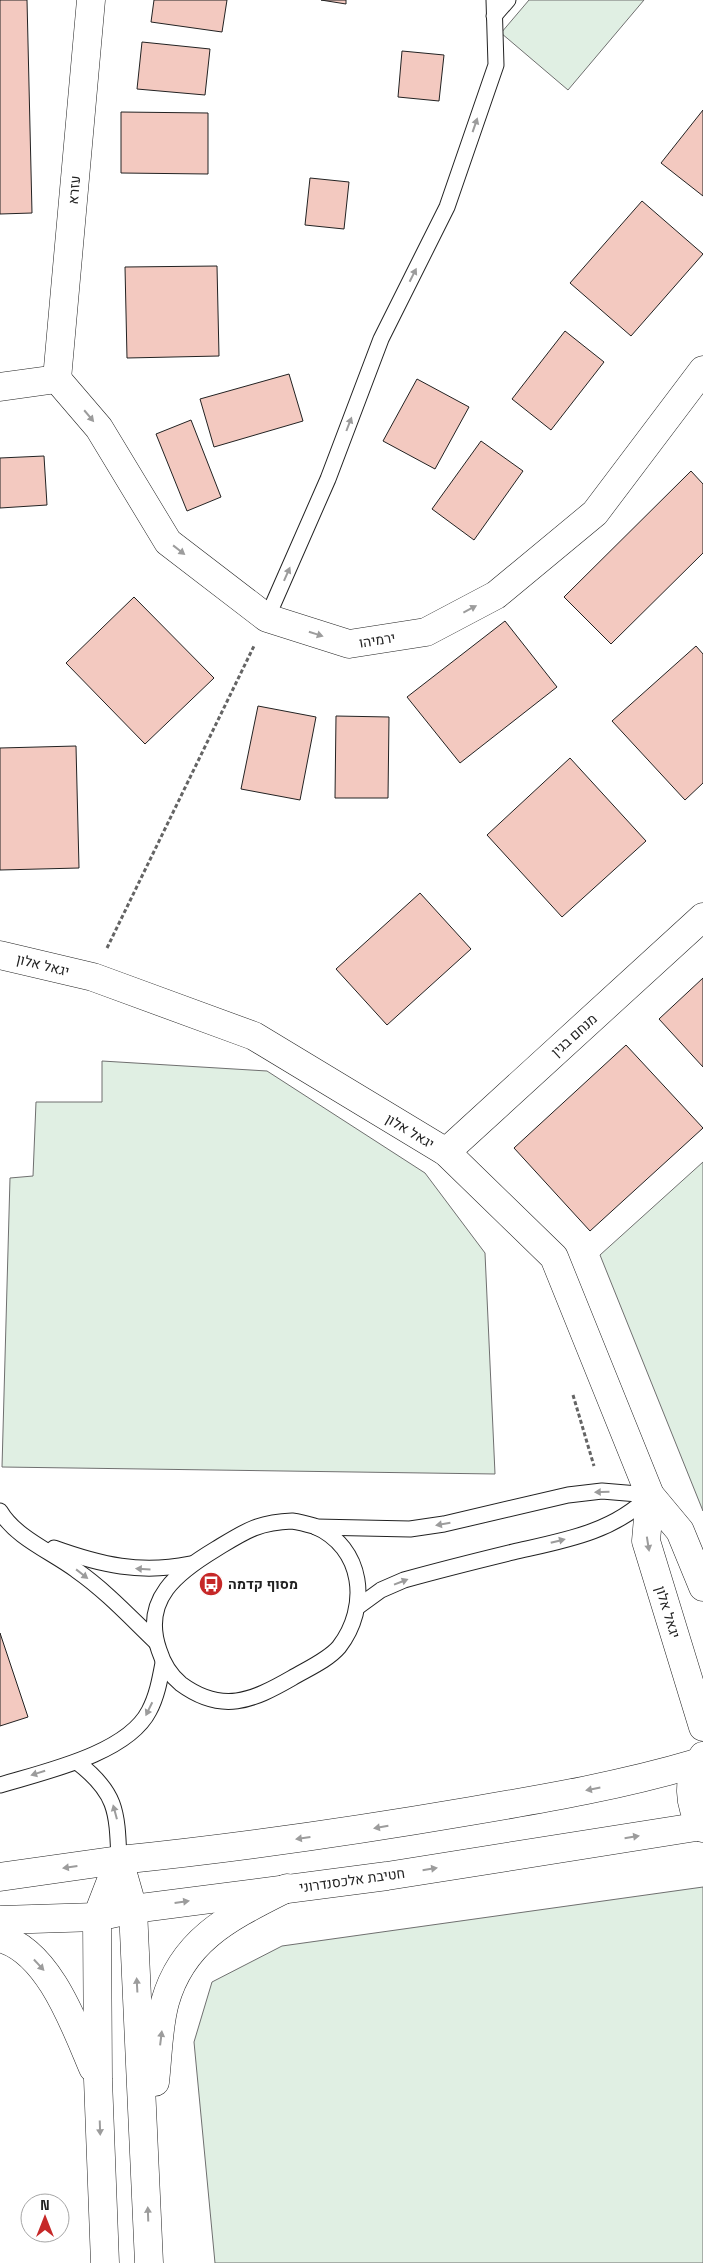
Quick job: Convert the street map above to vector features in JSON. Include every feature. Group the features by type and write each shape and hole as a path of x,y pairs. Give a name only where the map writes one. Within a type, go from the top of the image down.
{"main road":[{"name":"עזרא","path":"57,379 91,0"},
{"name":"ירמיהו","path":"57,379 98,428 168,542 267,618 348,644 426,632 496,595 595,513 703,370"},
{"path":"0,386 57,379"},
{"name":"מנחם בגין","path":"446,1152 703,917"},
{"name":"יגאל אלון","path":"0,955 93,977 254,1036 446,1152 554,1256 650,1495 680,1531 703,1587"},
{"name":"יגאל אלון","path":"650,1495 646,1541 703,1727"},
{"path":"700,1759 691,1780 690,1799 696,1817 702,1827"},
{"path":"0,1877 119,1860 351,1832 641,1780 700,1759"},
{"name":"חטיבת אלכסנדרוני","path":"0,1920 97,1916 133,1909 406,1873 702,1827"},
{"path":"119,1860 133,1909 146,2156 149,2263"},
{"path":"105,2263 98,2079 97,1916 119,1860"},
{"path":"146,2156 165,2003 177,1970 199,1941 228,1918 287,1888"},
{"path":"0,1938 27,1952 47,1974 71,2018 98,2079"}],"lane":[{"path":"267,618 328,478 380,339 448,207 496,65 494,0"},
{"path":"494,16 508,0"},
{"path":"315,1527 335,1540 350,1559 358,1582 359,1606 351,1629 338,1649 263,1695 240,1702 216,1701 193,1693 176,1680 163,1663 156,1642 154,1619 161,1596 171,1581 191,1564 247,1530 269,1522 292,1520 315,1527 410,1529 444,1524 568,1495 602,1491 650,1495"},
{"path":"359,1606 382,1590 404,1580 578,1536 610,1525 635,1510 650,1495"},
{"path":"0,1512 27,1538 76,1569 110,1596 156,1642"},
{"path":"27,1538 81,1558 109,1565 163,1569 191,1564"},
{"path":"0,1785 76,1762 110,1746 137,1727 149,1712 163,1663"},
{"path":"76,1762 97,1777 111,1797 118,1823 119,1860"}],"path":[{"path":"93,977 267,618"},
{"path":"571,1386 602,1491"}],"green space":[{"path":"529,0 644,0 568,90 501,33"},
{"path":"102,1061 267,1071 425,1173 485,1253 495,1474 2,1467 10,1178 33,1176 36,1102 102,1102"},
{"path":"703,1162 703,1511 600,1255"},
{"path":"703,1887 703,2263 215,2263 194,2042 212,1982 282,1946"}],"building":[{"path":"0,0 27,0 32,213 0,214"},
{"path":"154,0 227,0 222,32 151,22"},
{"path":"321,0 346,0 346,4"},
{"path":"142,42 210,49 205,95 137,89"},
{"path":"402,51 444,55 439,101 398,97"},
{"path":"703,110 703,196 661,163"},
{"path":"121,112 208,113 208,174 121,173"},
{"path":"310,178 349,182 344,229 305,225"},
{"path":"642,201 703,254 631,336 570,283"},
{"path":"217,266 219,356 127,358 125,267"},
{"path":"565,331 604,362 551,430 512,399"},
{"path":"289,374 303,421 214,447 200,399"},
{"path":"417,379 469,407 435,469 383,441"},
{"path":"191,420 221,497 187,511 156,434"},
{"path":"481,441 523,471 474,540 432,509"},
{"path":"44,456 47,505 0,508 0,458"},
{"path":"691,471 703,484 703,553 611,644 564,597"},
{"path":"134,597 214,678 145,744 66,663"},
{"path":"505,621 557,687 460,763 407,697"},
{"path":"696,646 703,654 703,783 685,800 612,721"},
{"path":"258,706 316,717 300,800 241,789"},
{"path":"336,716 389,717 388,798 335,798"},
{"path":"76,746 79,868 0,870 0,748"},
{"path":"570,758 646,841 562,917 487,835"},
{"path":"420,893 471,949 387,1025 336,969"},
{"path":"703,978 703,1067 659,1019"},
{"path":"626,1045 703,1128 590,1231 514,1148"},
{"path":"0,1633 28,1717 0,1726"}],"place":[{"name":"מסוף קדמה","path":"211,1584"}]}
